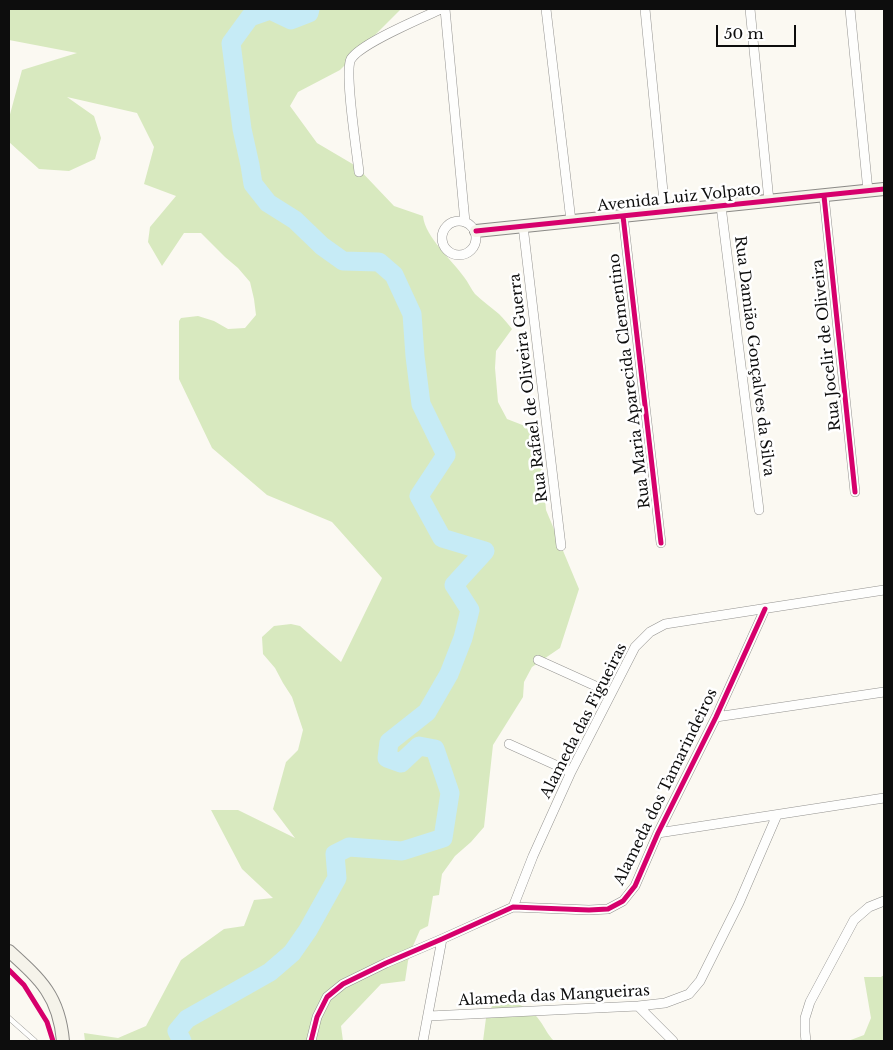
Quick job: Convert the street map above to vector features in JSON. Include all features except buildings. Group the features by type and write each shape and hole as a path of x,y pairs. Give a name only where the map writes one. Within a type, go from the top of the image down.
{"street":[{"path":"359,172 349,87 348,68 351,59 360,50 377,40 441,9"},
{"path":"445,9 465,222"},
{"path":"546,9 571,221"},
{"path":"645,9 665,212"},
{"path":"750,9 769,201"},
{"path":"850,9 868,191"},
{"name":"Avenida Luiz Volpato","path":"476,231 884,189"},
{"name":"Rua Jocelir de Oliveira","path":"824,196 856,492"},
{"name":"Rua Damião Gonçalves da Silva","path":"721,206 759,510"},
{"name":"Rua Maria Aparecida Clementino","path":"623,216 661,543"},
{"path":"452,222 465,222 476,231 477,239 475,245 466,254 453,254 443,245 443,232 446,226 452,222"},
{"name":"Rua Rafael de Oliveira Guerra","path":"523,226 562,546"},
{"name":"Alameda das Figueiras","path":"513,907 533,856 571,772 635,647 650,632 665,624 884,590"},
{"name":"Alameda dos Tamarindeiros","path":"513,907 608,909 623,901 635,886 658,834 716,717 764,609"},
{"path":"538,660 611,693"},
{"path":"716,717 884,692"},
{"path":"508,744 571,772"},
{"path":"658,834 884,798"},
{"name":"Alameda das Mangueiras","path":"428,1016 638,1006 665,1003 689,994 700,981 739,903 777,815"},
{"path":"806,1041 804,1032 805,1018 810,1002 854,920 869,907 884,901"},
{"path":"311,1041 317,1017 327,997 343,984 513,907"},
{"path":"423,1041 442,940"},
{"path":"9,950 44,985 54,1002 60,1018 63,1041"},
{"path":"638,1006 673,1041"}],"lane":[{"path":"9,1018 35,1041"}],"green space":[{"path":"9,9 401,9 340,70 298,92 290,106 317,143 356,166 394,206 423,216 425,224 434,240 464,277 475,294 499,314 512,329 496,351 495,368 498,402 507,419 525,426 537,440 541,450 546,510 579,589 560,648 532,667 524,682 523,697 493,745 484,827 455,856 442,874 439,895 433,896 428,926 420,930 413,946 408,961 405,981 381,984 341,1026 343,1041 85,1041 84,1033 118,1038 146,1026 181,960 224,929 244,926 254,900 273,898 242,869 211,810 238,810 295,838 273,809 286,762 298,750 303,730 292,697 275,668 263,654 262,637 274,626 291,624 300,626 341,662 382,578 332,522 267,495 212,448 179,379 179,321 181,318 198,316 214,321 228,329 245,328 256,315 254,299 250,282 201,233 184,233 162,266 148,242 150,227 176,196 144,184 154,147 137,113 67,97 94,116 101,138 95,159 69,171 39,169 9,142 9,118 22,70 77,53 9,40"},
{"path":"884,975 884,1041 848,1041 864,1035 871,1018 864,977 881,977"},
{"path":"511,1001 531,1011 554,1041 483,1041 486,1018 494,1002"}],"waterway":[{"path":"182,1041 177,1031 187,1019 270,972 292,953 308,930 337,878 335,854 349,847 402,851 443,838 450,793 435,749 419,746 401,763 387,758 389,742 427,712 449,674 463,638 470,610 454,585 485,551 442,538 419,496 446,455 421,404 412,314 394,275 379,262 343,261 322,246 295,220 268,203 253,184 242,129 231,43 250,17 270,10 291,20 309,13 310,9"}],"cycle path":[{"path":"476,231 884,189"},
{"path":"824,196 855,492"},
{"path":"623,216 661,543"},
{"path":"311,1041 317,1017 327,997 343,984 386,963 513,907 608,909 623,901 635,886 658,833 716,717 765,609"},
{"path":"9,970 24,985 47,1022 53,1041"}]}
